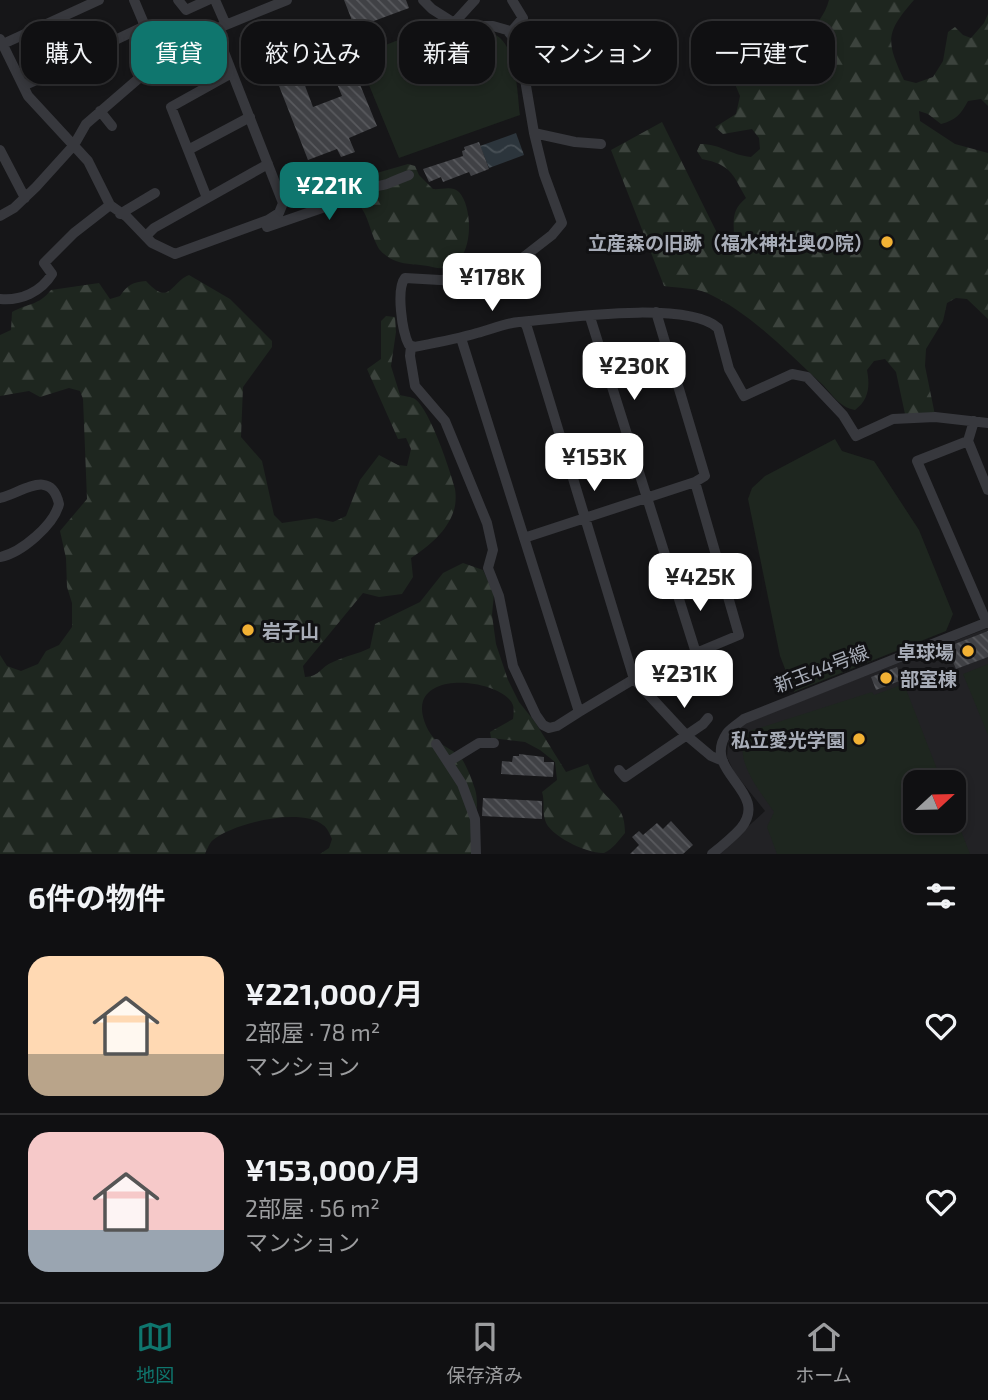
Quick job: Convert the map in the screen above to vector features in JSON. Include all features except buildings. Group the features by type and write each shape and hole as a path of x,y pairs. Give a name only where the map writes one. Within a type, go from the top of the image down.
{"street":[{"path":"99,0 1,42 28,96 88,161 110,205 127,217 152,243 175,254 274,216 282,207 283,203 227,54"},
{"path":"134,0 143,21"},
{"path":"177,0 186,10 208,0"},
{"path":"215,0 219,21"},
{"path":"227,24 272,3 287,0"},
{"path":"424,0 432,9 451,21"},
{"path":"456,21 475,0"},
{"path":"512,0 523,18 520,21"},
{"path":"23,86 96,54 110,42 131,32"},
{"path":"207,198 171,107 232,73"},
{"path":"0,216 25,198 74,145 86,124 133,84"},
{"path":"526,84 544,174 561,216 559,229 498,277 405,278 400,287 400,297 407,340 411,346 415,386 445,421 487,523 492,550 488,568 499,597 513,666 536,715 549,728 558,726 635,679 739,635 695,482"},
{"path":"100,111 112,126"},
{"path":"188,150 250,117"},
{"path":"534,133 575,142 601,144"},
{"path":"0,150 25,198"},
{"path":"146,236 154,228 268,164"},
{"path":"248,227 259,229 322,208 326,202 362,188 387,184 409,175"},
{"path":"120,214 155,193"},
{"path":"0,299 28,295 41,287 52,274 44,263 74,233 110,205"},
{"path":"411,346 461,338 519,322 656,312 685,314 713,324 721,335 729,369 744,396 792,374 800,374 807,377 843,415 856,436 893,419 935,417 988,423"},
{"path":"524,538 695,482 705,476 656,312"},
{"path":"590,317 696,653"},
{"path":"524,323 635,679 685,735 723,761 729,775 743,790 750,804 742,827 712,854"},
{"path":"461,338 579,712"},
{"path":"974,421 968,440 988,490"},
{"path":"968,440 917,461 987,622"},
{"path":"0,498 40,483 47,484 53,490 59,504 51,519 20,550 0,557"},
{"name":"新玉44号線","path":"723,761 721,750 727,734 744,719 987,622"},
{"path":"619,770 625,777 708,718"},
{"path":"448,762 479,743 494,743"},
{"path":"436,744 462,784 475,819 476,854"}],"shaded area":[{"name":"私立愛光学園","path":"988,628 988,854 718,854 765,811 734,772 727,757 731,735 743,724"}],"green space":[{"path":"829,0 914,0 898,21 891,38 894,56 904,80 916,83 933,77 943,61 948,32 955,27 971,38 988,14 988,106 981,99 968,101 958,116 941,124 919,111 920,121 955,144 988,153 988,319 967,299 956,298 947,303 943,321 926,349 925,366 935,415 905,414 896,372 885,359 874,361 867,370 867,392 860,406 855,410 845,406 782,346 739,311 702,291 664,286 611,150 662,122 721,241 728,240 734,234 736,210 746,198 730,171 719,164 702,159 697,151 700,144 707,144 751,157 760,149 759,138 752,129 723,134 715,127 736,114 740,96 735,84 835,84 835,21 819,21"},
{"path":"495,35 502,39 509,52 509,84 517,84 520,115 399,158 369,84 385,84 385,45 399,40 399,84 495,84"},
{"path":"408,164 415,166 419,175 433,189 453,189 463,198 468,216 468,237 463,255 451,266 440,268 404,263 385,254 379,249 365,214 351,190 350,186 356,179"},
{"path":"189,275 230,299 272,341 272,347 243,387 241,437 262,461 274,515 282,523 316,518 333,522 346,516 360,480 379,455 398,465 407,466 411,449 406,438 398,439 367,369 381,359 381,321 386,316 395,317 396,332 391,366 400,395 415,399 427,415 455,489 455,508 451,518 437,538 411,558 413,577 402,594 379,597 363,593 303,666 305,677 370,648 375,624 420,602 443,573 463,563 483,570 494,594 492,615 496,644 508,680 519,702 535,722 566,772 588,764 599,787 621,813 625,833 610,849 597,853 579,847 561,838 548,826 544,816 542,792 557,780 555,762 525,742 491,738 490,732 513,719 514,711 509,699 477,684 450,683 429,692 423,701 422,711 430,732 436,740 462,759 474,785 477,803 473,854 320,854 329,848 332,839 324,826 313,820 284,817 251,823 223,834 212,841 205,854 0,854 0,655 7,666 21,671 38,664 46,651 59,645 72,627 72,603 67,587 66,558 60,531 87,499 83,399 80,391 69,388 40,397 29,391 0,396 0,335 11,330 12,312 37,302 51,290 99,283 110,299 120,296 125,289 141,281 146,281 154,289 165,293"},
{"path":"835,439 842,451 874,461 919,530 953,614 946,631 794,692 780,656 748,499 752,488 765,476"},
{"path":"988,664 988,735 963,674"},
{"path":"904,684 937,770 903,770 903,833 962,833 970,854 777,854 767,827 774,812 744,762 744,741 750,731 872,692 874,695"}],"water":[{"path":"516,133 524,155 489,168 480,146"}],"place":[{"name":"立産森の旧跡（福水神社奥の院）","path":"887,242"},
{"name":"岩子山","path":"248,630"},
{"name":"卓球場","path":"968,651"},
{"name":"部室棟","path":"886,678"},
{"name":"私立愛光学園","path":"859,739"}]}
